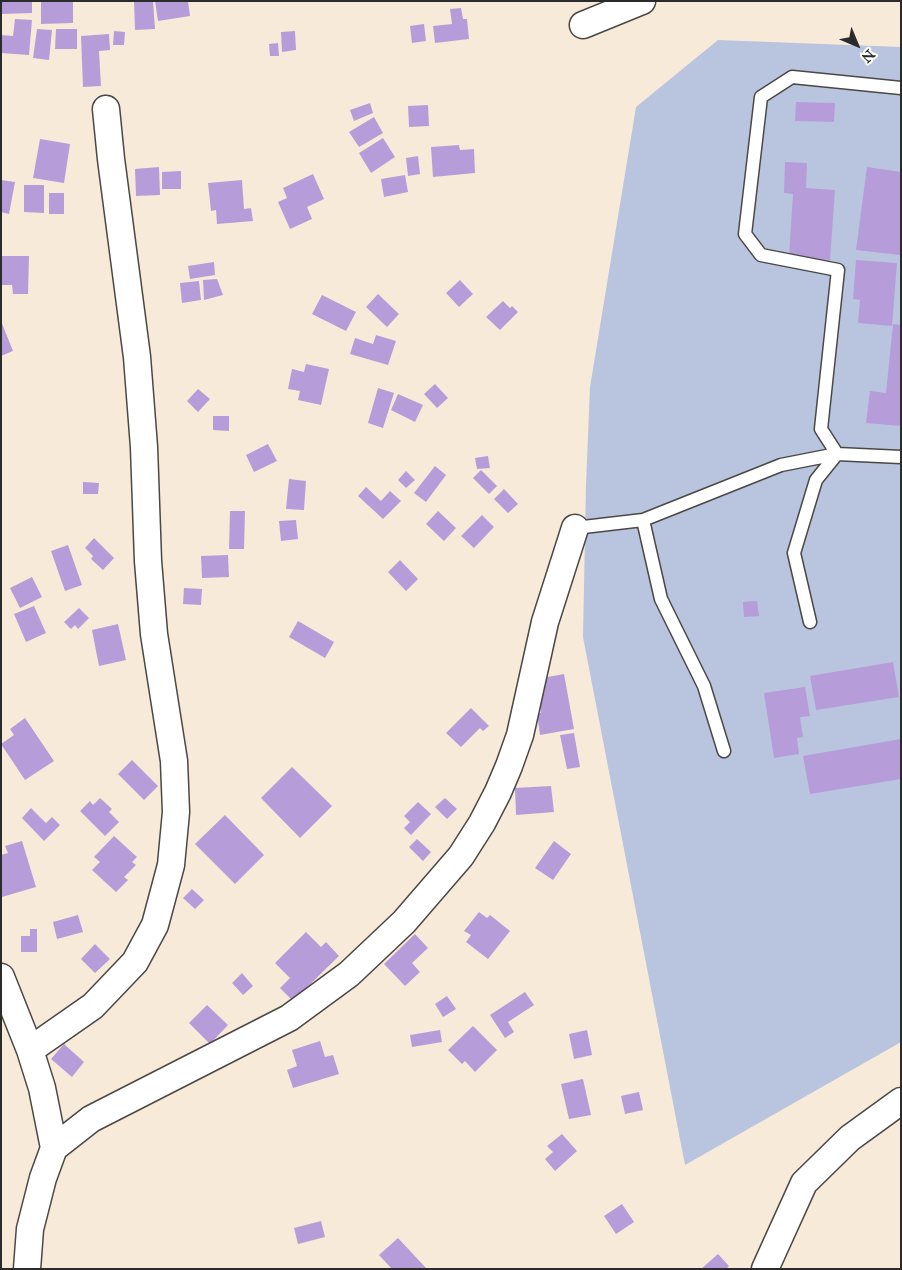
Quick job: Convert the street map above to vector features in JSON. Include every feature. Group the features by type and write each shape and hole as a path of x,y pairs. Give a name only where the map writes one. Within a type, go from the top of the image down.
{"street":[{"path":"583,25 642,1"},
{"path":"30,1050 93,1006 135,962 155,926 171,865 176,812 174,761 154,634 148,561 144,447 136,357 106,110"},
{"path":"54,1148 91,1119 289,1018 348,974 404,922 461,856 482,823 510,766 520,735 545,622 575,528"},
{"path":"1,977 30,1050 42,1088 54,1148 43,1178 30,1229 27,1269"},
{"path":"765,1269 804,1183 850,1138 901,1101"}],"lane":[{"path":"837,454 822,428 838,270 761,255 745,234 761,97 792,78 901,88"},
{"path":"810,622 794,553 816,480 837,454"},
{"path":"575,528 643,520 781,465 837,454 901,457"},
{"path":"643,520 661,599 704,686 724,751"}],"shaded area":[{"path":"718,40 901,47 901,1042 685,1165 583,637 586,485 590,387 636,107"}],"building":[{"path":"1,1 32,1 32,13 1,14"},
{"path":"41,1 73,1 73,23 41,24"},
{"path":"134,1 153,1 155,29 135,30"},
{"path":"155,1 188,1 190,16 158,21"},
{"path":"461,8 463,19 467,19 469,39 435,43 433,26 452,24 450,9"},
{"path":"15,19 32,20 29,55 1,53 1,35 13,36"},
{"path":"424,24 426,41 412,43 410,26"},
{"path":"37,29 52,30 49,60 33,58"},
{"path":"56,29 77,29 77,49 55,49"},
{"path":"114,31 125,32 124,45 113,45"},
{"path":"295,31 296,50 282,52 281,32"},
{"path":"109,34 110,50 99,51 101,86 83,87 81,36"},
{"path":"278,43 279,56 270,56 269,44"},
{"path":"796,102 835,103 834,122 795,121"},
{"path":"370,103 373,113 354,121 350,110"},
{"path":"428,105 429,126 409,127 408,106"},
{"path":"374,117 383,133 359,147 349,132"},
{"path":"383,138 395,157 371,173 359,153"},
{"path":"40,139 70,144 64,183 33,178"},
{"path":"459,145 460,150 474,149 475,173 433,177 431,147"},
{"path":"418,156 420,174 408,176 406,158"},
{"path":"785,162 807,163 806,188 835,190 830,260 789,257 793,194 784,193"},
{"path":"159,167 160,195 136,196 135,169"},
{"path":"867,167 901,172 900,255 856,250"},
{"path":"181,171 181,189 162,189 162,172"},
{"path":"313,174 324,199 307,207 312,219 290,229 278,202 287,198 283,188"},
{"path":"405,175 408,192 384,197 381,179"},
{"path":"1,180 15,182 9,214 1,212"},
{"path":"242,180 244,209 251,208 253,221 217,224 216,210 211,211 208,183"},
{"path":"24,185 44,185 44,213 24,212"},
{"path":"49,193 64,193 64,214 49,214"},
{"path":"1,256 29,256 28,294 13,294 12,285 1,285"},
{"path":"856,260 897,263 892,326 858,323 860,300 853,299"},
{"path":"214,262 215,275 190,279 188,266"},
{"path":"217,279 223,295 204,300 203,280"},
{"path":"460,280 473,294 459,307 446,293"},
{"path":"199,281 201,300 182,303 180,283"},
{"path":"378,294 399,314 387,327 366,307"},
{"path":"322,295 356,312 346,331 312,314"},
{"path":"503,301 510,308 512,306 518,312 500,330 486,317"},
{"path":"1,321 13,351 1,356"},
{"path":"893,324 901,325 901,426 866,423 870,391 886,393"},
{"path":"376,335 396,341 388,365 350,354 355,338 373,344"},
{"path":"306,364 329,369 321,405 298,400 300,391 288,389 292,369 304,372"},
{"path":"435,384 448,398 437,408 424,394"},
{"path":"378,388 394,393 383,428 368,423"},
{"path":"198,389 210,399 198,412 187,401"},
{"path":"398,394 423,405 415,422 391,410"},
{"path":"213,416 229,416 229,431 213,430"},
{"path":"268,444 277,461 254,472 246,455"},
{"path":"488,456 490,468 477,469 475,458"},
{"path":"435,466 446,475 426,502 414,493"},
{"path":"481,470 497,486 489,494 473,478"},
{"path":"406,471 415,480 406,488 398,480"},
{"path":"289,479 306,481 304,510 286,509"},
{"path":"83,482 99,483 98,494 83,494"},
{"path":"366,487 381,501 390,491 401,501 383,519 358,496"},
{"path":"504,489 518,504 508,513 494,499"},
{"path":"230,511 245,511 244,549 229,549"},
{"path":"438,511 456,528 444,541 426,524"},
{"path":"482,515 494,527 474,548 461,536"},
{"path":"296,520 298,539 281,541 279,521"},
{"path":"94,538 114,558 103,570 91,559 93,556 85,548"},
{"path":"68,545 82,585 65,591 51,551"},
{"path":"228,555 229,577 202,578 201,556"},
{"path":"400,560 418,579 406,591 388,572"},
{"path":"32,577 42,597 20,608 10,588"},
{"path":"184,588 202,589 201,605 183,604"},
{"path":"757,601 759,616 744,617 743,602"},
{"path":"34,606 46,633 26,642 14,614"},
{"path":"79,608 89,618 78,629 75,625 71,629 64,622"},
{"path":"298,621 334,642 325,658 289,637"},
{"path":"118,624 126,660 99,666 92,630"},
{"path":"893,662 899,697 816,710 810,676"},
{"path":"564,674 574,729 540,735 537,713 541,713 537,692 544,691 542,678"},
{"path":"805,687 810,716 800,717 803,737 797,738 799,754 774,758 764,693"},
{"path":"471,708 489,726 483,731 480,728 461,747 446,733"},
{"path":"25,718 54,761 25,780 1,744 14,735 10,729"},
{"path":"574,733 580,767 567,769 560,735"},
{"path":"901,739 901,779 810,794 803,756"},
{"path":"132,760 158,786 144,800 118,774"},
{"path":"292,767 332,806 300,838 261,798"},
{"path":"551,786 554,812 516,815 515,788"},
{"path":"100,798 112,809 109,812 119,822 105,836 80,811 90,801 93,805"},
{"path":"445,798 457,809 447,819 435,807"},
{"path":"418,802 431,814 411,835 404,828 410,822 404,816"},
{"path":"31,808 46,823 52,817 60,825 44,841 22,818"},
{"path":"225,815 264,855 235,884 195,844"},
{"path":"114,836 137,857 132,862 136,865 124,877 128,880 116,892 92,870 100,862 94,857"},
{"path":"417,839 431,852 423,861 409,847"},
{"path":"22,841 36,887 2,897 1,855 8,853 5,846"},
{"path":"554,841 571,854 553,880 535,868"},
{"path":"192,889 204,900 195,909 183,898"},
{"path":"479,912 487,918 490,915 510,931 488,959 466,942 471,935 464,931"},
{"path":"78,915 83,932 57,939 53,922"},
{"path":"30,929 37,929 37,952 21,952 21,936 30,936"},
{"path":"306,932 321,947 326,942 339,956 293,1001 280,988 290,978 275,963"},
{"path":"415,934 428,948 412,963 420,972 405,986 384,964"},
{"path":"95,944 110,959 95,973 81,959"},
{"path":"242,973 253,986 243,995 232,983"},
{"path":"525,992 534,1005 508,1022 514,1032 505,1038 490,1015"},
{"path":"447,996 456,1009 443,1017 435,1004"},
{"path":"207,1005 228,1025 210,1044 189,1023"},
{"path":"473,1026 497,1050 475,1072 465,1061 462,1064 448,1050"},
{"path":"440,1030 442,1042 412,1047 410,1035"},
{"path":"587,1030 592,1055 574,1059 569,1034"},
{"path":"320,1041 325,1057 333,1055 339,1074 293,1088 287,1070 297,1066 292,1050"},
{"path":"64,1044 84,1062 72,1077 51,1059"},
{"path":"583,1079 591,1115 569,1119 561,1084"},
{"path":"639,1092 643,1110 625,1114 621,1096"},
{"path":"562,1134 577,1151 555,1171 545,1159 553,1152 547,1146"},
{"path":"622,1204 634,1222 616,1234 604,1216"},
{"path":"321,1221 325,1237 298,1244 294,1228"},
{"path":"398,1238 427,1269 392,1269 379,1255"},
{"path":"718,1254 729,1266 726,1269 701,1269"}]}
